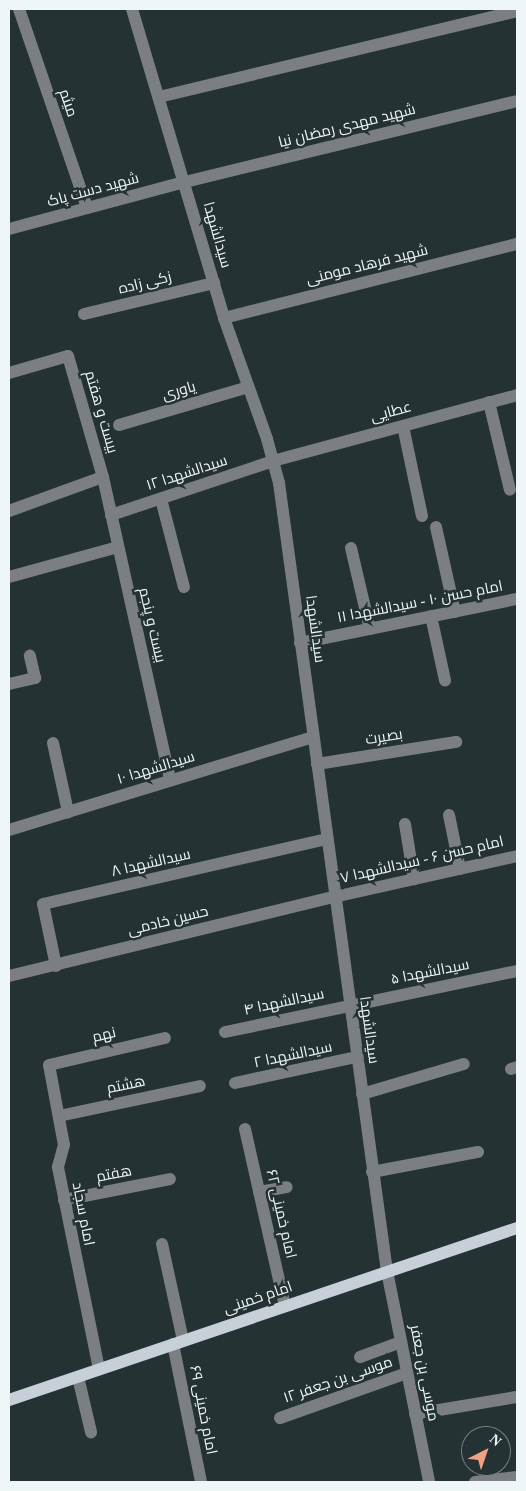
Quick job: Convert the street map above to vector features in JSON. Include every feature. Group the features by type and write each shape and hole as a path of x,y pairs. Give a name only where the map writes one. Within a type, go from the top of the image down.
{"main road":[{"name":"امام خمینی","path":"9,1400 517,1228"}],"street":[{"name":"میثم","path":"19,9 87,208"},
{"name":"سیدالشهدا","path":"132,9 224,318 273,462 285,518 326,839 387,1271"},
{"path":"159,97 517,11"},
{"name":"شهید مهدی رمضان نیا","path":"185,182 517,101"},
{"name":"شهید دست پاک","path":"9,229 185,182"},
{"name":"شهید فرهاد مومنی","path":"224,318 517,244"},
{"name":"زکی زاده","path":"84,314 214,283"},
{"name":"بیست و هفتم","path":"9,374 68,356 103,477"},
{"name":"یاوری","path":"119,425 248,387"},
{"name":"عطایی","path":"273,462 517,395"},
{"path":"489,402 510,490"},
{"path":"403,426 422,516"},
{"name":"سیدالشهدا ۱۲","path":"111,515 273,462"},
{"path":"9,511 103,477"},
{"name":"بیست و پنجم","path":"103,477 170,780"},
{"path":"161,499 184,587"},
{"path":"436,527 455,612"},
{"path":"9,576 118,547"},
{"path":"351,548 370,629"},
{"name":"امام حسن ۱۰ - سیدالشهدا ۱۱","path":"300,643 517,599"},
{"path":"431,616 445,680"},
{"path":"9,684 34,678 30,656"},
{"name":"سیدالشهدا ۱۰","path":"9,830 313,737"},
{"name":"بصیرت","path":"317,764 456,742"},
{"path":"53,743 68,812"},
{"path":"448,815 460,869"},
{"path":"406,824 414,879"},
{"name":"سیدالشهدا ۸","path":"56,966 43,904 326,839"},
{"name":"امام حسن ۶ - سیدالشهدا ۷","path":"334,897 517,856"},
{"name":"حسین خادمی","path":"9,976 334,897"},
{"name":"سیدالشهدا ۵","path":"349,1005 517,971"},
{"name":"سیدالشهدا ۴","path":"225,1032 349,1005"},
{"name":"نهم","path":"49,1065 165,1038"},
{"name":"سیدالشهدا ۲","path":"236,1083 356,1058"},
{"path":"362,1094 464,1064"},
{"name":"امام سجاد","path":"49,1065 64,1145 58,1167 98,1370"},
{"name":"هشتم","path":"59,1116 200,1086"},
{"name":"امام خمینی ۶۲","path":"245,1129 284,1306"},
{"path":"372,1172 478,1152"},
{"name":"هفتم","path":"64,1200 170,1179"},
{"path":"259,1192 287,1186"},
{"name":"امام خمینی ۶۹","path":"162,1244 201,1482"},
{"name":"موسی بن جعفر","path":"387,1271 428,1482"},
{"path":"360,1357 401,1342"},
{"name":"موسی بن جعفر ۱۲","path":"280,1418 407,1373"},
{"path":"78,1377 92,1432"},
{"path":"415,1414 517,1397"},
{"path":"475,1482 517,1477"}]}
